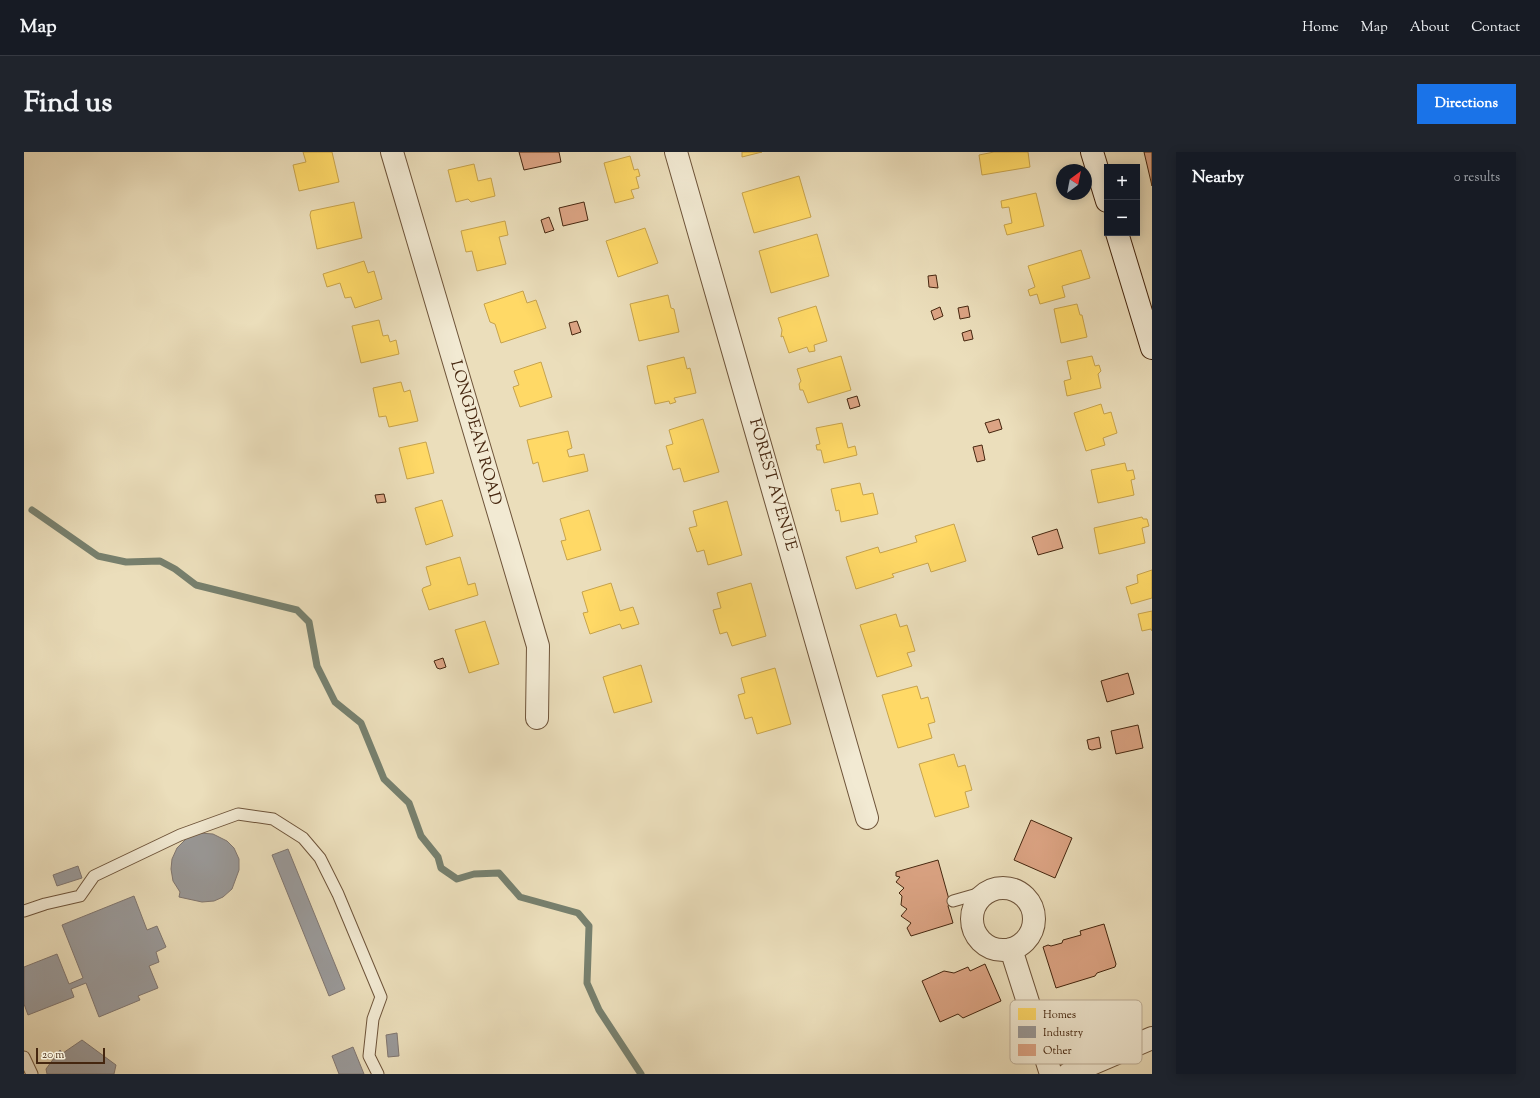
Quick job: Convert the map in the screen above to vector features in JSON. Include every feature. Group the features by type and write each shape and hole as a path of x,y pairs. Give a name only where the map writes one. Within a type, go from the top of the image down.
{"street":[{"name":"LONGDEAN ROAD","path":"392,152 538,646 537,718"},
{"name":"FOREST AVENUE","path":"676,152 867,818"},
{"path":"1092,152 1107,200"},
{"path":"1118,236 1152,348"},
{"path":"1001,888 1015,890 1028,900 1032,908 1034,918 1028,937 1011,949 1000,950 990,947 982,941 972,924 974,910 980,897 988,892 1001,888"},
{"path":"1011,949 1028,1000"},
{"path":"1142,1042 1152,1038"},
{"path":"1049,1064 1052,1074"},
{"path":"1068,1074 1091,1064"}],"lane":[{"path":"24,911 45,904 80,896 94,876 180,835 238,814 273,819 303,838 320,858 338,894 371,972 381,997 373,1018 369,1056 378,1074"},
{"path":"953,901 988,892"},
{"path":"24,1058 32,1074"}],"building: Homes":[{"path":"303,152 332,152 339,182 299,191 293,165 306,162"},
{"path":"742,152 762,152 742,157"},
{"path":"994,152 1028,152 1030,167 982,175 979,155"},
{"path":"630,156 634,170 638,169 640,176 636,177 639,188 631,190 634,198 615,203 604,163"},
{"path":"474,164 478,181 491,178 495,196 471,202 468,199 456,202 448,170"},
{"path":"799,176 811,217 754,233 742,193"},
{"path":"1036,193 1044,226 1007,235 1004,225 1012,223 1009,207 1002,208 1001,201"},
{"path":"354,202 362,238 317,249 310,215 311,211"},
{"path":"505,221 508,235 499,237 506,264 477,271 472,251 466,252 461,231"},
{"path":"645,228 658,263 618,277 606,241"},
{"path":"817,234 829,276 771,293 759,251"},
{"path":"1081,250 1090,278 1062,286 1065,297 1040,304 1037,294 1030,296 1028,290 1035,287 1028,266"},
{"path":"364,261 368,273 374,271 382,299 355,308 351,297 345,298 340,283 327,287 323,274"},
{"path":"523,291 527,303 536,300 546,328 501,343 495,324 490,322 484,304"},
{"path":"668,295 671,308 674,309 679,332 639,341 630,304"},
{"path":"1077,304 1080,315 1082,315 1087,337 1061,343 1054,309"},
{"path":"816,306 827,341 814,345 815,351 809,352 807,347 789,353 783,336 781,337 782,330 778,318"},
{"path":"379,320 383,336 388,335 390,342 396,340 399,354 361,363 352,326"},
{"path":"841,356 851,390 808,403 803,390 800,390 799,384 801,381 797,369"},
{"path":"1092,356 1095,366 1099,365 1101,371 1098,374 1101,388 1067,396 1064,381 1071,379 1067,361"},
{"path":"684,357 687,369 690,368 696,393 674,398 676,402 670,404 669,401 655,404 647,366"},
{"path":"541,362 552,397 520,407 513,387 519,385 514,371"},
{"path":"401,382 404,392 410,390 418,421 389,427 386,416 379,417 373,388"},
{"path":"1101,404 1104,414 1111,412 1117,433 1103,438 1105,445 1086,451 1074,413"},
{"path":"703,419 719,472 684,482 680,468 673,470 666,446 673,444 669,430"},
{"path":"842,423 848,448 855,446 857,455 824,463 821,450 817,450 816,445 820,444 816,428"},
{"path":"568,431 572,448 567,450 569,457 584,454 588,471 543,482 538,462 533,464 527,440"},
{"path":"426,442 434,473 407,479 399,448"},
{"path":"1125,463 1127,471 1133,470 1135,479 1131,480 1134,495 1098,503 1091,470"},
{"path":"860,483 863,495 873,493 878,514 841,522 839,510 836,511 831,489"},
{"path":"442,500 453,536 426,545 415,508"},
{"path":"727,501 742,555 708,565 704,550 697,552 689,528 697,526 693,511"},
{"path":"589,510 601,550 567,560 561,541 566,540 560,519"},
{"path":"1142,517 1143,519 1147,519 1149,526 1142,528 1145,543 1099,554 1094,528"},
{"path":"954,524 966,561 931,572 928,563 892,574 894,577 856,589 846,557 878,547 880,553 917,542 915,536"},
{"path":"460,557 468,585 475,583 478,595 429,610 422,590 423,588 431,585 426,567"},
{"path":"1152,570 1152,598 1131,604 1126,587 1138,583 1137,575"},
{"path":"611,583 620,611 633,607 639,624 622,629 620,624 590,634 583,613 588,612 582,592"},
{"path":"751,583 766,636 732,646 727,632 720,634 713,610 721,608 717,593"},
{"path":"1152,611 1152,631 1151,629 1142,631 1138,614"},
{"path":"896,614 900,627 907,625 915,651 907,653 912,666 877,677 860,625"},
{"path":"485,621 499,664 469,673 455,630"},
{"path":"641,665 652,702 614,713 603,677"},
{"path":"775,668 791,724 757,734 752,717 745,719 738,695 745,693 741,678"},
{"path":"917,686 921,699 928,697 935,722 928,724 932,738 898,748 882,695"},
{"path":"954,754 958,767 965,765 972,790 965,792 969,807 935,817 919,764"}],"building: Industry":[{"path":"200,833 213,834 227,841 234,848 239,859 239,870 232,889 223,897 214,901 202,902 179,897 180,892 173,881 171,869 172,859 177,848 187,838"},
{"path":"288,849 345,989 329,996 272,855"},
{"path":"78,866 82,878 57,886 53,875"},
{"path":"134,896 147,930 157,926 166,947 156,952 159,962 149,966 158,988 138,996 140,1000 99,1017 86,983 71,989 74,997 28,1015 24,1004 24,967 57,954 69,984 83,978 62,925"},
{"path":"397,1033 399,1056 388,1057 386,1035"},
{"path":"82,1040 116,1065 114,1074 47,1074 46,1069 60,1050 63,1053"},
{"path":"353,1047 364,1074 339,1074 332,1056"}],"building: Other":[{"path":"519,152 559,152 561,162 524,170"},
{"path":"1144,152 1152,152 1152,186"},
{"path":"584,202 588,220 563,226 559,208"},
{"path":"549,217 554,230 545,233 541,220"},
{"path":"936,275 938,288 929,287 928,276"},
{"path":"968,306 970,317 960,319 958,308"},
{"path":"940,307 943,316 934,320 931,311"},
{"path":"577,321 581,332 572,335 569,323"},
{"path":"971,330 973,339 964,341 962,333"},
{"path":"857,396 860,406 850,409 847,399"},
{"path":"999,419 1002,429 989,433 985,423"},
{"path":"982,445 985,460 977,462 973,447"},
{"path":"384,494 386,502 377,503 375,495"},
{"path":"1057,529 1063,548 1038,555 1032,537"},
{"path":"443,658 446,667 440,669 437,668 434,661"},
{"path":"1128,673 1134,694 1107,702 1101,681"},
{"path":"1138,725 1143,748 1116,754 1111,731"},
{"path":"1099,737 1101,748 1092,750 1089,749 1087,740"},
{"path":"1031,820 1072,838 1055,878 1014,860"},
{"path":"938,860 950,903 948,906 953,923 911,936 907,928 911,923 901,916 907,909 901,905 902,896 899,893 904,888 896,882 900,877 896,876 896,872"},
{"path":"1104,924 1116,964 1115,967 1097,973 1095,976 1056,988 1043,947 1062,943 1063,940 1081,935 1080,931"},
{"path":"985,964 1001,1001 963,1018 958,1014 940,1022 922,981 944,971 954,973 968,967 970,971"}],"waterway":[{"path":"32,510 98,556 126,562 160,561 175,569 196,585 297,610 309,622 317,666 335,702 361,723 384,779 409,803 421,836 438,857 441,868 457,879 474,874 499,873 520,897 578,913 589,926 587,983 599,1010 641,1074"}]}
